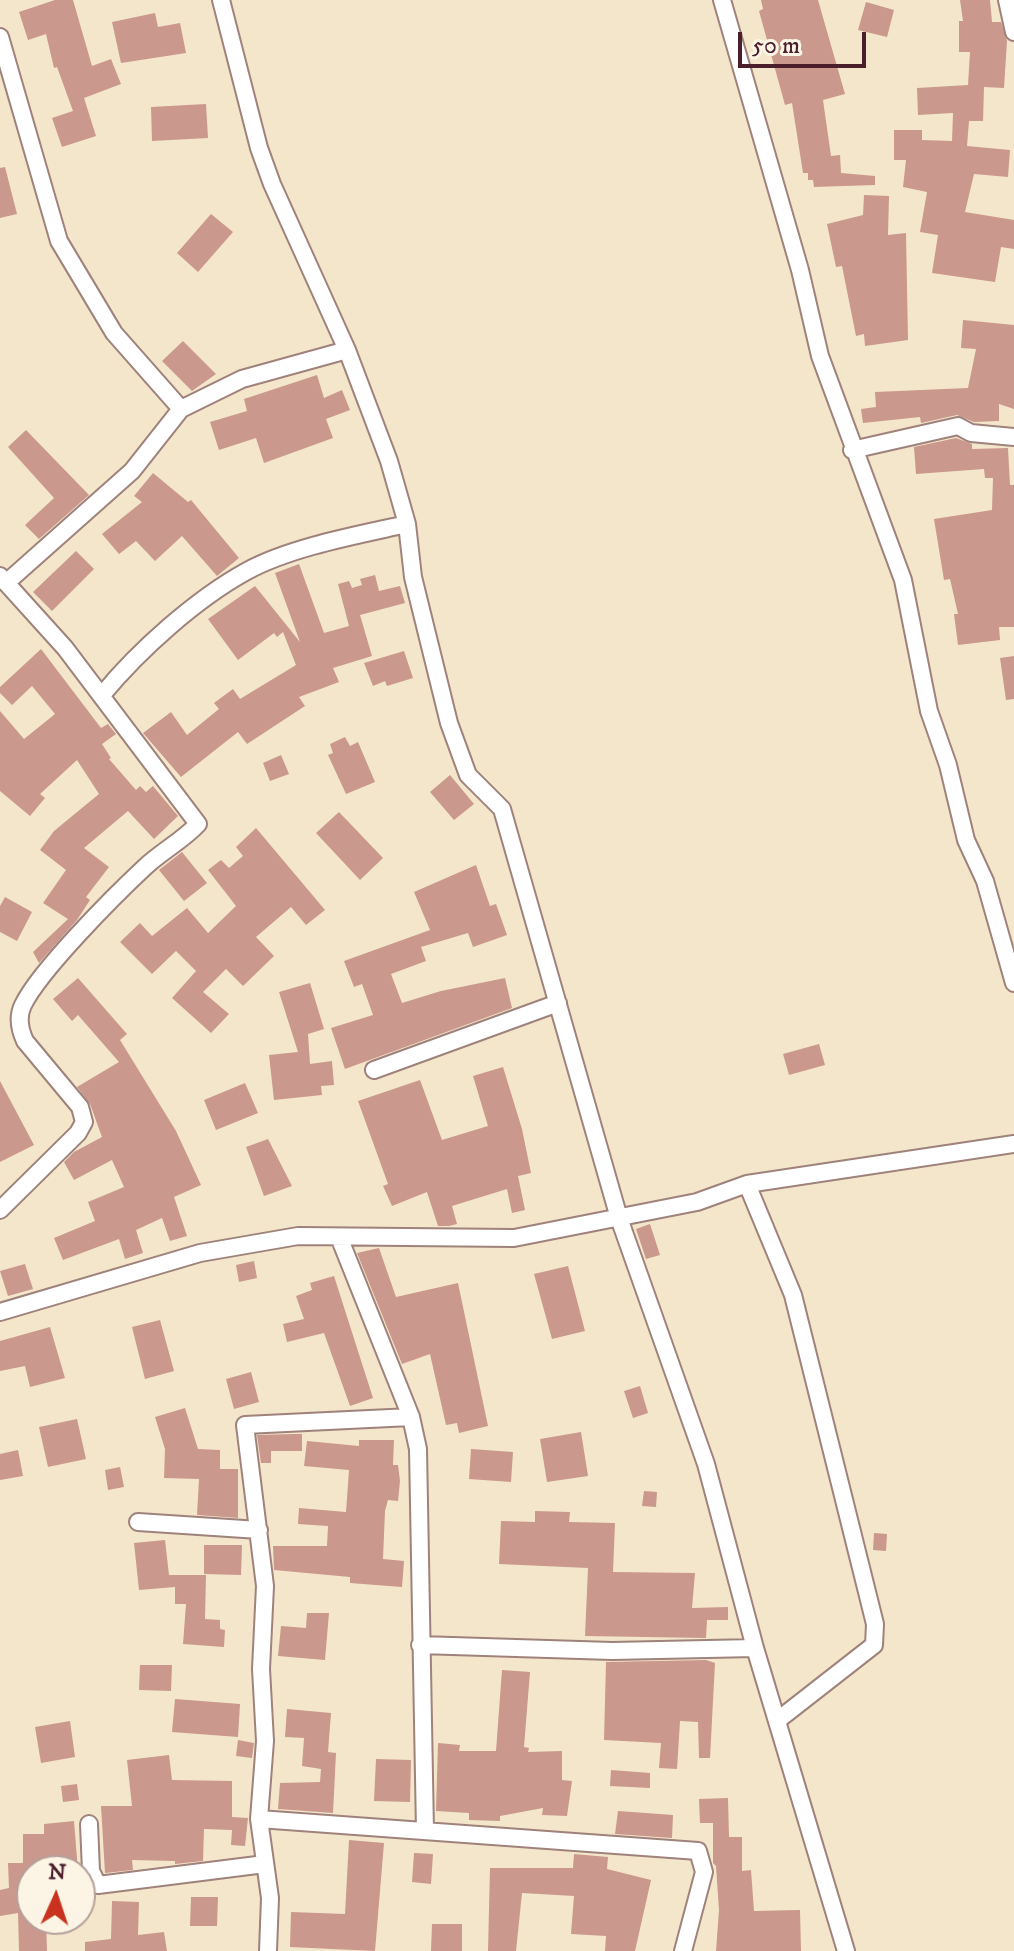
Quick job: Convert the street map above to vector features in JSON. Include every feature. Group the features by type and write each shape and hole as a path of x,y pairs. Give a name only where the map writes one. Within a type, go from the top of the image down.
{"street":[{"path":"221,0 259,148 347,350 389,461 407,524 413,577 449,723 468,775 502,809 619,1218 706,1464 755,1648 846,1951"},
{"path":"722,0 800,270 820,356 852,450 903,580 929,711 948,765 966,840 985,881 1014,983"},
{"path":"1007,0 1014,32"},
{"path":"0,37 59,241 114,333 181,409"},
{"path":"0,1210 78,1133 84,1122 80,1107 25,1041 20,1030 21,1007 44,977 147,865 184,839 198,824 102,695 3,580 132,471 181,409 242,379 347,350"},
{"path":"852,450 958,426 971,433 1014,437"},
{"path":"102,695 164,631 247,571 288,556 407,524"},
{"path":"374,1070 558,1003"},
{"path":"3,1306 200,1253 298,1236 514,1238 697,1202 747,1184 1014,1144"},
{"path":"747,1184 793,1295 875,1624 874,1645 778,1720"},
{"path":"339,1237 411,1417 418,1449 425,1831"},
{"path":"268,1951 270,1898 259,1819 265,1741 261,1669 265,1586 245,1425 411,1417"},
{"path":"138,1522 259,1530"},
{"path":"420,1645 612,1651 755,1648"},
{"path":"259,1819 698,1851 704,1872 683,1951"},
{"path":"89,1824 91,1871 98,1885 265,1864"}],"building":[{"path":"55,0 73,0 92,66 111,59 121,84 84,98 96,136 62,147 52,118 73,111 57,67 54,68 46,34 28,40 19,12"},
{"path":"761,0 818,0 845,94 823,100 831,156 840,155 841,173 875,176 875,185 814,187 813,180 808,180 808,173 803,173 792,103 785,105 759,11 763,9"},
{"path":"960,0 990,0 992,22 1001,22 1007,41 1004,88 984,87 983,121 969,121 967,146 1010,150 1008,177 974,174 965,212 1014,220 1014,249 1001,247 995,282 932,273 938,235 920,232 927,192 903,187 906,160 894,160 894,130 922,130 922,140 952,141 953,113 918,115 917,88 968,85 970,52 959,52 959,21 963,21"},
{"path":"866,2 894,10 887,37 858,30"},
{"path":"155,13 158,27 180,23 186,53 121,63 112,22"},
{"path":"206,104 208,138 152,141 151,107"},
{"path":"5,167 17,214 0,218 0,168"},
{"path":"864,195 889,196 888,235 906,233 908,340 865,346 864,334 856,336 842,266 836,267 827,224 863,215"},
{"path":"211,214 233,232 198,272 177,253"},
{"path":"963,320 1014,325 1014,409 999,404 999,421 974,422 957,415 921,423 920,417 863,423 861,409 876,407 875,392 968,388 976,349 961,348"},
{"path":"183,341 216,374 192,391 162,361"},
{"path":"317,375 324,398 342,390 350,410 326,419 333,438 264,463 256,438 219,450 210,422 247,411 244,399"},
{"path":"26,430 89,495 39,539 25,525 54,498 8,447"},
{"path":"956,438 972,444 972,449 1008,448 1010,485 1014,485 1014,627 999,627 1000,640 958,645 954,614 958,614 950,579 944,580 934,519 992,510 993,478 985,478 984,469 916,474 914,447"},
{"path":"153,473 188,502 191,500 239,558 217,576 182,536 155,561 136,541 119,554 102,534 142,502 134,496"},
{"path":"76,551 94,569 52,611 33,592"},
{"path":"299,564 324,633 349,626 338,584 349,581 352,588 362,585 360,579 375,575 379,591 400,586 405,603 360,615 372,656 333,668 339,682 299,697 305,706 247,744 238,732 181,777 143,733 171,712 187,735 219,709 214,703 233,689 240,699 296,665 283,632 277,637 274,633 238,660 208,619 255,586 300,642 275,573"},
{"path":"41,649 101,728 108,724 116,734 102,744 109,759 136,790 140,786 146,792 153,786 178,816 154,839 128,811 84,848 109,867 86,897 90,900 77,920 39,963 33,952 68,919 43,903 66,870 40,850 54,831 99,794 77,760 40,794 45,798 30,816 0,791 0,711 24,739 55,714 32,686 12,705 0,693 0,687"},
{"path":"404,651 413,678 387,686 385,681 373,686 364,663"},
{"path":"1014,656 1014,699 1006,700 1000,658"},
{"path":"345,737 350,746 358,742 375,782 346,794 328,755 333,753 330,744"},
{"path":"281,755 289,774 270,781 263,763"},
{"path":"450,775 474,804 454,820 430,792"},
{"path":"339,812 383,858 360,880 316,833"},
{"path":"256,828 325,910 306,925 291,907 256,937 274,956 243,986 226,969 203,992 229,1014 211,1033 172,998 196,971 176,951 152,974 120,942 140,923 152,936 187,908 208,933 236,906 208,870 221,860 229,868 243,856 236,847"},
{"path":"182,852 207,883 184,901 159,870"},
{"path":"476,865 490,906 496,904 507,935 473,947 468,933 421,947 426,961 391,974 402,1003 441,991 505,978 512,1008 345,1069 331,1028 373,1015 362,984 354,987 344,961 430,930 414,892"},
{"path":"5,897 32,912 17,941 0,932 0,906"},
{"path":"78,978 127,1034 120,1040 176,1131 201,1185 174,1197 187,1236 170,1241 162,1218 136,1230 143,1253 125,1259 119,1239 63,1260 54,1238 95,1221 88,1202 124,1187 112,1160 74,1180 64,1162 74,1152 102,1137 90,1104 77,1087 119,1062 78,1015 72,1021 53,999"},
{"path":"310,983 324,1029 308,1034 310,1064 332,1061 334,1085 321,1086 322,1095 274,1100 269,1055 298,1052 279,992"},
{"path":"819,1044 825,1065 789,1075 783,1054"},
{"path":"503,1067 522,1129 531,1173 518,1176 525,1210 512,1213 507,1189 452,1206 457,1224 449,1226 438,1226 427,1192 392,1206 383,1186 388,1184 358,1101 420,1080 442,1140 488,1126 473,1076"},
{"path":"0,1081 34,1145 0,1162"},
{"path":"245,1083 258,1113 216,1130 204,1100"},
{"path":"268,1139 292,1186 264,1196 246,1147"},
{"path":"650,1224 660,1255 646,1259 636,1229"},
{"path":"379,1248 396,1297 458,1283 488,1426 459,1433 457,1423 446,1425 430,1354 402,1364 357,1253"},
{"path":"254,1261 257,1278 239,1282 236,1265"},
{"path":"25,1264 33,1289 8,1296 0,1271"},
{"path":"568,1266 585,1331 552,1339 534,1274"},
{"path":"334,1276 373,1398 350,1406 324,1333 287,1342 283,1324 304,1319 296,1296 312,1290 310,1283"},
{"path":"160,1320 174,1371 145,1379 132,1327"},
{"path":"50,1327 65,1378 30,1387 25,1366 0,1371 0,1341"},
{"path":"251,1372 259,1402 234,1409 226,1379"},
{"path":"640,1386 648,1413 633,1418 624,1391"},
{"path":"185,1408 198,1449 220,1450 220,1469 238,1469 238,1518 197,1515 199,1479 164,1478 165,1449 155,1417"},
{"path":"77,1419 86,1459 48,1467 39,1427"},
{"path":"581,1432 588,1476 547,1482 540,1439"},
{"path":"302,1434 302,1451 271,1451 271,1463 261,1463 257,1435"},
{"path":"359,1440 394,1440 393,1465 398,1465 400,1481 398,1501 388,1500 385,1511 383,1559 404,1561 402,1587 350,1583 350,1577 274,1570 273,1546 327,1546 328,1526 298,1524 299,1508 346,1512 349,1470 304,1466 307,1441 359,1446"},
{"path":"471,1449 513,1452 511,1482 469,1479"},
{"path":"18,1450 23,1476 0,1480 0,1454"},
{"path":"120,1467 124,1487 108,1490 105,1470"},
{"path":"644,1491 657,1492 656,1507 642,1506"},
{"path":"535,1511 570,1512 569,1522 615,1523 613,1572 695,1573 692,1608 728,1607 728,1620 707,1620 706,1638 585,1636 588,1568 499,1564 501,1521 535,1522"},
{"path":"874,1533 887,1534 886,1551 873,1550"},
{"path":"165,1540 169,1575 206,1575 205,1619 220,1620 220,1629 225,1630 224,1647 183,1644 186,1604 175,1604 175,1587 139,1590 134,1543"},
{"path":"204,1545 242,1545 241,1575 204,1574"},
{"path":"307,1613 329,1613 325,1660 278,1656 281,1626 306,1628"},
{"path":"706,1660 715,1663 710,1758 699,1758 698,1722 680,1721 677,1769 659,1768 661,1743 604,1740 606,1662"},
{"path":"140,1665 172,1665 171,1691 139,1690"},
{"path":"502,1670 530,1672 524,1747 529,1748 528,1752 562,1751 562,1780 572,1781 567,1816 542,1815 543,1808 500,1816 500,1821 469,1820 469,1813 436,1811 438,1743 460,1745 459,1751 496,1751"},
{"path":"175,1699 240,1704 238,1737 172,1732"},
{"path":"287,1709 331,1713 328,1752 336,1753 333,1813 278,1809 280,1783 320,1782 321,1769 302,1766 304,1738 285,1737"},
{"path":"70,1721 75,1757 41,1763 35,1727"},
{"path":"238,1740 254,1743 252,1758 236,1756"},
{"path":"169,1755 172,1780 232,1781 232,1817 248,1818 245,1846 231,1845 232,1830 204,1829 203,1861 175,1864 175,1861 132,1860 133,1870 105,1873 101,1806 132,1806 127,1760"},
{"path":"376,1759 411,1760 410,1802 374,1801"},
{"path":"611,1770 650,1773 650,1788 610,1786"},
{"path":"77,1784 79,1800 63,1802 61,1786"},
{"path":"728,1798 729,1837 742,1837 742,1871 751,1870 754,1911 800,1910 801,1951 716,1951 719,1910 716,1866 713,1863 713,1823 700,1823 699,1799"},
{"path":"618,1811 673,1815 672,1838 615,1834"},
{"path":"74,1821 77,1855 23,1855 23,1834 44,1834 44,1824"},
{"path":"349,1840 384,1843 375,1951 290,1947 291,1912 345,1914"},
{"path":"414,1853 433,1854 431,1884 412,1882"},
{"path":"574,1854 608,1857 607,1869 651,1880 635,1951 605,1951 606,1936 571,1934 574,1896 522,1893 516,1951 488,1951 490,1868 573,1868"},
{"path":"8,1863 16,1863 16,1913 0,1916 0,1890 9,1888"},
{"path":"191,1897 218,1897 217,1926 190,1926"},
{"path":"112,1901 139,1902 138,1935 164,1932 167,1951 85,1951 85,1942 111,1939"},
{"path":"432,1924 462,1924 462,1951 431,1951"},
{"path":"19,1935 46,1935 47,1951 19,1951"}]}
